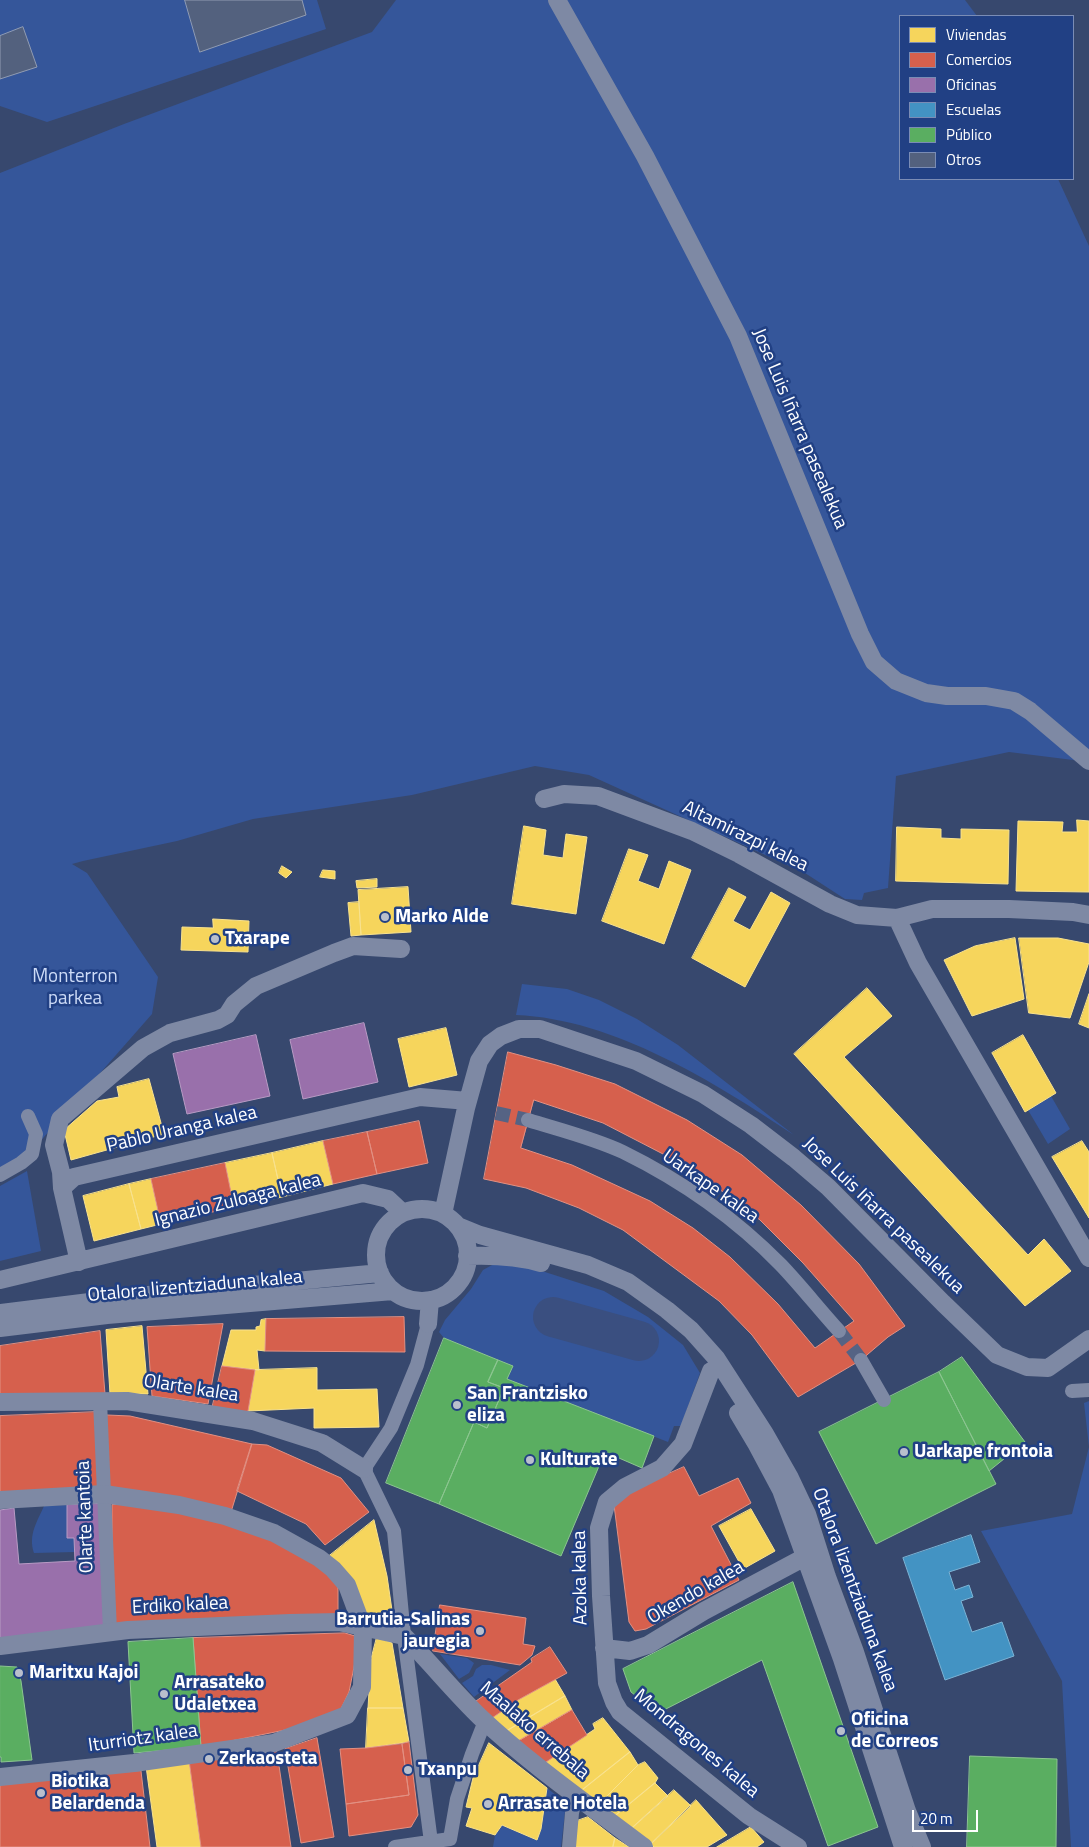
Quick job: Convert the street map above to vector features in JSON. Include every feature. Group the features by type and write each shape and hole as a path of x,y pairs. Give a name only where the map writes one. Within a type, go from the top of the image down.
{"street":[{"name":"Jose Luis Iñarra pasealekua","path":"557,0 645,156 738,336 860,634 874,662 896,680 926,693 947,696 986,696 1014,701 1030,711 1089,761"},
{"name":"Altamirazpi kalea","path":"544,799 564,794 598,796 692,831 830,904 857,915 897,918"},
{"path":"1089,915 1073,912 1009,909 932,910 897,918 918,963 1089,1258"},
{"path":"0,1280 79,1262 54,1144 60,1119 143,1048 170,1033 227,1016 234,1004 256,986 334,953 353,946 401,949"},
{"name":"Jose Luis Iñarra pasealekua","path":"468,1101 479,1062 490,1044 501,1036 519,1030 540,1029 636,1061 703,1094 751,1125 794,1158 828,1187 997,1355 1028,1367 1048,1368 1089,1339"},
{"name":"Pablo Uranga kalea","path":"62,1188 74,1177 420,1097 468,1101"},
{"path":"443,1214 468,1101"},
{"path":"0,1175 32,1154 36,1134 28,1116"},
{"name":"Uarkape kalea","path":"528,1120 577,1135 622,1152 688,1190 730,1219 779,1264 818,1305 839,1331"},
{"name":"Ignazio Zuloaga kalea","path":"79,1262 363,1193 388,1199 403,1213"},
{"path":"413,1210 433,1210 443,1214 458,1226 465,1240 468,1256 466,1266 457,1284 449,1292 430,1300 411,1299 393,1290 385,1283 376,1260 377,1246 382,1232 390,1221 403,1213 413,1210"},
{"name":"Otalora lizentziaduna kalea","path":"458,1226 480,1235 588,1265 628,1282 691,1330 716,1358 765,1434 790,1478 807,1514 827,1577 922,1847"},
{"name":"Otalora lizentziaduna kalea","path":"468,1256 487,1255 524,1258 588,1277 625,1293 664,1320 692,1348 710,1371 757,1445 781,1490 845,1668 903,1847"},
{"name":"Otalora lizentziaduna kalea","path":"0,1313 138,1296 380,1274"},
{"name":"Otalora lizentziaduna kalea","path":"0,1328 106,1315 393,1290"},
{"path":"430,1300 428,1324 417,1365 391,1428 364,1469 394,1531 404,1636 431,1842"},
{"path":"861,1360 884,1400"},
{"name":"Azoka kalea","path":"604,1648 599,1528 607,1502 625,1486 662,1468 683,1444 710,1371"},
{"path":"1072,1390 1089,1390"},
{"name":"Olarte kantoia","path":"100,1401 110,1631"},
{"name":"Olarte kalea","path":"0,1402 135,1402 253,1421 322,1443 364,1469"},
{"path":"0,1500 104,1494 179,1505 226,1516 274,1533 319,1558 333,1569 346,1585 363,1628"},
{"name":"Okendo kalea","path":"604,1648 630,1651 648,1645 704,1611 804,1557"},
{"name":"Erdiko kalea","path":"0,1646 110,1631 210,1625 339,1622 404,1636"},
{"name":"Iturriotz kalea","path":"0,1777 144,1762 274,1743 311,1730 347,1714 362,1687 363,1628"},
{"name":"Maalako errebala","path":"404,1636 485,1721 550,1778 644,1847"},
{"name":"Mondragones kalea","path":"604,1648 608,1683 614,1702 620,1712 749,1816 798,1847"},
{"path":"395,1847 450,1840 457,1799 485,1721"},
{"path":"569,1847 572,1813 576,1796"}],"green space":[{"path":"0,0 317,0 326,29 47,122 0,106"},
{"name":"Monterron parkea","path":"396,0 965,0 976,15 899,15 899,180 1058,180 1089,246 1089,762 1009,752 896,776 888,888 864,893 862,900 845,899 805,873 589,775 535,766 412,795 253,819 177,841 72,864 87,873 158,977 152,1014 22,1162 0,1172 0,173 124,124 372,32"},
{"path":"522,984 567,989 599,1000 637,1019 678,1045 794,1135 731,1094 662,1057 626,1041 590,1028 553,1019 516,1015"},
{"path":"1051,1096 1070,1129 1048,1144 1028,1110"},
{"path":"27,1171 41,1251 0,1261 0,1186"},
{"path":"514,1262 604,1291 648,1317 683,1345 700,1373 681,1426 674,1426 668,1442 507,1379 513,1366 444,1338 439,1332 445,1320 471,1289 483,1270 494,1264"},
{"path":"1089,1401 1089,1447 1084,1403"},
{"path":"1089,1447 1089,1847 1071,1847 1062,1681 981,1531 1072,1514"},
{"path":"67,1505 67,1538 74,1538 75,1552 34,1553 32,1546 33,1534 44,1506"},
{"path":"440,1654 467,1658 474,1663 469,1673 459,1679"},
{"path":"482,1665 491,1665 510,1670 474,1697 462,1683 473,1676 476,1669"},
{"path":"547,1788 566,1803 561,1847 493,1847 495,1835 502,1825 537,1839 541,1829"}],"building: Viviendas":[{"path":"1077,820 1089,821 1089,892 1016,891 1018,821 1063,822 1062,832 1077,832"},
{"path":"524,826 546,830 543,855 563,858 566,834 587,837 576,914 512,904"},
{"path":"897,827 941,829 941,838 961,839 961,829 1009,830 1008,884 896,881"},
{"path":"629,849 648,855 638,881 659,889 669,861 691,870 664,944 602,921"},
{"path":"282,866 292,872 286,878 279,873"},
{"path":"323,870 335,871 335,879 320,877"},
{"path":"377,879 377,887 357,888 356,881"},
{"name":"Marko Alde","path":"408,887 411,932 361,935 358,890"},
{"path":"729,888 746,897 733,921 750,930 771,892 790,903 745,987 692,958"},
{"path":"359,902 361,935 351,936 348,903"},
{"name":"Txarape","path":"213,919 249,921 248,952 181,950 182,927 213,928"},
{"path":"1015,938 1024,999 972,1016 944,960 975,946"},
{"path":"1019,938 1058,938 1089,944 1089,962 1070,1018 1029,1013"},
{"path":"867,988 892,1016 844,1057 1028,1255 1044,1239 1071,1271 1025,1306 794,1054"},
{"path":"1089,994 1089,1028 1079,1024"},
{"path":"446,1028 457,1075 409,1087 398,1039"},
{"path":"1023,1035 1056,1093 1025,1112 992,1053"},
{"path":"149,1079 164,1134 71,1160 64,1130 97,1101 119,1097 117,1087"},
{"path":"323,1141 333,1184 282,1197 272,1153"},
{"path":"1082,1141 1089,1152 1089,1218 1052,1157"},
{"path":"272,1153 282,1197 234,1207 225,1163"},
{"path":"151,1179 161,1224 141,1229 129,1184"},
{"path":"129,1184 141,1229 94,1241 83,1196"},
{"path":"266,1319 265,1351 257,1350 259,1370 222,1366 231,1330 256,1330 256,1327 260,1326 261,1320"},
{"path":"142,1326 148,1394 110,1394 106,1330"},
{"path":"317,1368 317,1390 377,1389 379,1427 314,1428 314,1408 248,1411 255,1370"},
{"path":"751,1509 775,1551 743,1569 719,1526"},
{"path":"374,1520 387,1576 394,1624 366,1622 328,1557"},
{"path":"377,1637 392,1643 403,1708 368,1708 371,1659"},
{"path":"555,1679 565,1696 505,1732 492,1718 518,1700"},
{"path":"565,1696 572,1710 517,1742 505,1732"},
{"path":"368,1708 403,1708 409,1742 366,1748"},
{"path":"603,1718 630,1752 581,1791 543,1764 595,1729 593,1724"},
{"path":"489,1743 547,1788 541,1829 537,1840 502,1825 495,1835 466,1826 472,1808 466,1807 473,1778"},
{"path":"630,1752 638,1765 598,1805 581,1791"},
{"path":"189,1760 201,1847 157,1847 146,1766"},
{"path":"645,1762 658,1778 655,1783 615,1816 598,1805 638,1765"},
{"path":"655,1783 668,1796 631,1829 615,1816"},
{"path":"674,1790 691,1806 651,1844 631,1829"},
{"path":"696,1800 727,1835 707,1847 654,1847 651,1844"},
{"path":"588,1817 615,1838 613,1847 573,1847 574,1822"},
{"path":"751,1827 764,1842 757,1847 717,1847"},
{"path":"615,1838 629,1847 613,1847"}],"building: Comercios":[{"path":"508,1052 615,1084 687,1120 742,1155 801,1205 859,1264 905,1326 888,1337 861,1360 798,1397 752,1335 719,1301 623,1230 579,1208 526,1188 484,1179","holes":["534,1100 603,1123 694,1170 760,1220 803,1263 854,1321 815,1348 778,1304 730,1257 693,1228 650,1201 572,1165 521,1148"]},
{"path":"419,1121 428,1163 377,1174 367,1132"},
{"path":"367,1132 377,1174 333,1184 323,1141"},
{"path":"225,1163 234,1207 161,1224 151,1179"},
{"path":"404,1317 405,1352 265,1351 266,1319"},
{"path":"223,1324 208,1404 152,1396 147,1327"},
{"path":"100,1331 105,1394 0,1396 0,1346"},
{"path":"222,1366 255,1370 248,1411 242,1414 212,1409"},
{"path":"97,1412 99,1488 0,1494 0,1416"},
{"path":"107,1415 130,1416 252,1444 231,1512 108,1488"},
{"path":"252,1444 267,1445 341,1478 369,1512 325,1545 306,1524 237,1491"},
{"path":"684,1467 699,1496 738,1478 751,1503 711,1526 739,1580 646,1629 635,1631 629,1622 614,1505 625,1493"},
{"path":"135,1504 206,1518 263,1535 294,1551 338,1580 338,1618 112,1625 112,1505"},
{"name":"Barrutia-Salinas jauregia","path":"440,1605 526,1618 523,1644 535,1646 532,1655 520,1665 433,1651"},
{"path":"345,1633 355,1636 358,1647 349,1692 339,1713 285,1730 201,1747 193,1638"},
{"path":"550,1647 567,1673 518,1700 492,1718 476,1701 532,1662 531,1659"},
{"path":"572,1710 587,1735 543,1764 517,1742"},
{"path":"317,1738 334,1837 301,1843 285,1749"},
{"path":"409,1742 418,1815 411,1827 349,1836 346,1804 409,1795 402,1744"},
{"path":"402,1744 409,1795 346,1804 340,1749"},
{"path":"277,1752 291,1847 201,1847 189,1760"},
{"path":"141,1771 150,1847 0,1847 0,1783"}],"building: Oficinas":[{"path":"364,1023 378,1082 303,1099 290,1040"},
{"path":"256,1035 270,1096 187,1114 173,1054"},
{"path":"99,1504 105,1626 0,1639 0,1510 14,1508 19,1564 75,1561 74,1538 67,1538 67,1505"}],"building: Escuelas":[{"path":"971,1535 980,1562 949,1572 955,1590 969,1585 973,1597 961,1601 972,1632 1002,1622 1014,1656 945,1680 903,1558"}],"building: Público":[{"name":"San Frantzisko eliza","path":"444,1338 498,1360 488,1382 504,1388 487,1428 474,1422 439,1504 386,1483"},
{"path":"962,1357 1025,1442 989,1471 939,1372"},
{"name":"Kulturate","path":"498,1360 513,1366 507,1379 654,1436 642,1468 605,1452 561,1556 439,1504 474,1422 487,1428 504,1388 488,1382"},
{"name":"Uarkape frontoia","path":"939,1372 996,1484 876,1544 819,1432"},
{"path":"793,1582 878,1827 828,1846 762,1660 658,1713 631,1692 623,1669"},
{"name":"Arrasateko Udaletxea","path":"193,1638 201,1747 134,1753 128,1642"},
{"path":"0,1666 17,1667 21,1681 32,1760 1,1762"},
{"path":"970,1756 1057,1759 1056,1847 967,1847"}],"building: Otros":[{"path":"185,0 302,0 306,15 200,52"},
{"path":"23,27 37,67 0,79 0,36"}],"waterway":[{"path":"553,1317 639,1341"}],"tunnel":[{"path":"496,1113 528,1120"},
{"path":"839,1331 861,1360"}],"place":[{"name":"Marko Alde","path":"385,917"},
{"name":"Txarape","path":"215,939"},
{"name":"San Frantzisko eliza","path":"457,1405"},
{"name":"Uarkape frontoia","path":"904,1452"},
{"name":"Kulturate","path":"530,1460"},
{"name":"Barrutia-Salinas jauregia","path":"480,1631"},
{"name":"Maritxu Kajoi","path":"19,1673"},
{"name":"Arrasateko Udaletxea","path":"164,1694"},
{"name":"Oficina de Correos","path":"841,1731"},
{"name":"Zerkaosteta","path":"209,1759"},
{"name":"Txanpu","path":"408,1770"},
{"name":"Biotika Belardenda","path":"41,1793"},
{"name":"Arrasate Hotela","path":"488,1804"}]}
